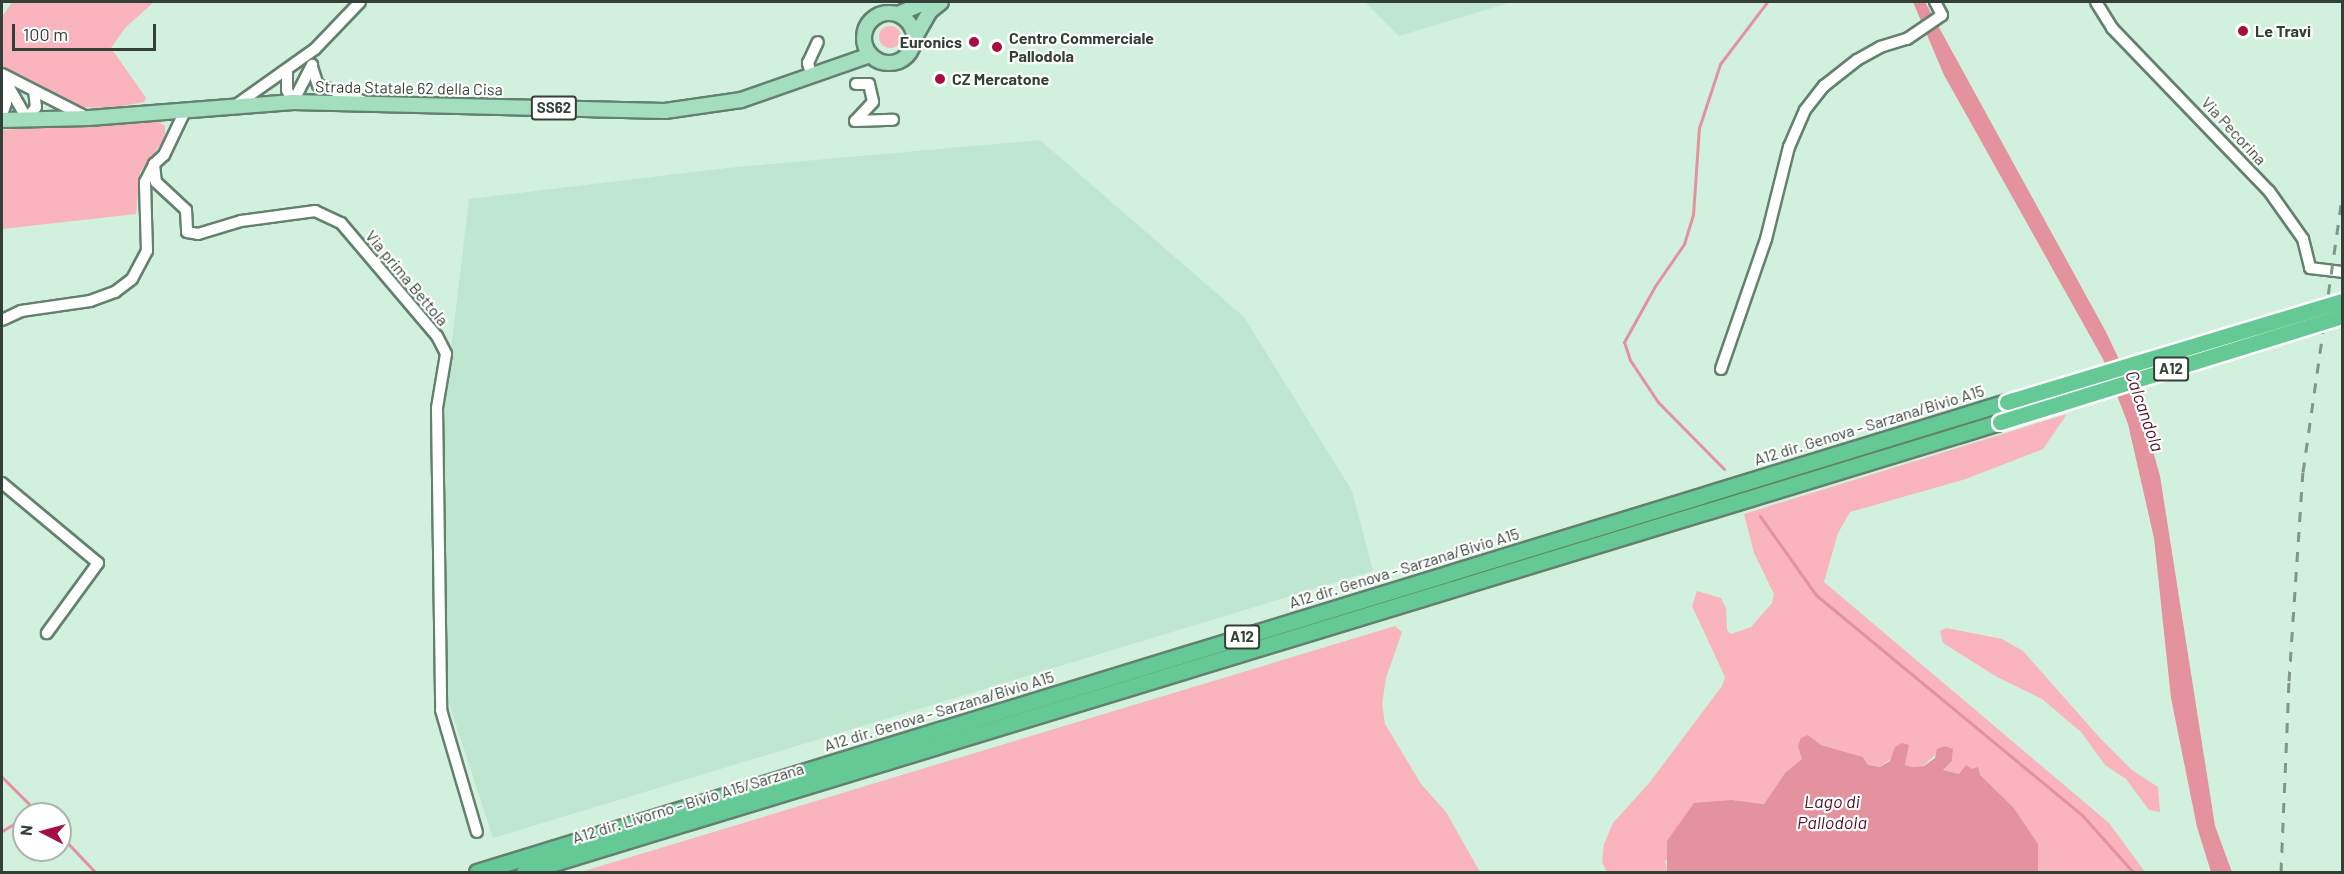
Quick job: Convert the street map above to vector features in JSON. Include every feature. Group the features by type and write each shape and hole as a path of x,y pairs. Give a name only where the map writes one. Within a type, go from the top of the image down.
{"highway":[{"name":"A12 dir. Genova - Sarzana/Bivio A15","path":"477,873 2007,402 2343,301"},
{"name":"A12 dir. Livorno - Bivio A15/Sarzana","path":"524,873 2343,316"}],"main road":[{"name":"Strada Statale 62 della Cisa","path":"812,77 845,57 875,17 898,14 926,2"},
{"path":"864,33 870,55 881,63 900,62 911,52 915,37 930,11 941,2"},
{"path":"898,14 908,21 915,37"},
{"name":"Strada Statale 62 della Cisa","path":"2,120 89,118 293,102 664,111 741,100 870,55"}],"street":[{"path":"236,105 287,72 315,49 360,2"},
{"path":"1720,369 1755,275 1789,147 1805,110 1824,86 1857,60 1910,36 1939,16 1935,2"},
{"name":"Via Pecorina","path":"2096,2 2112,28 2268,191 2303,239 2310,268 2343,272"},
{"path":"812,77 808,63 818,42"},
{"path":"293,102 312,67 315,49"},
{"path":"312,67 318,85 366,102"},
{"path":"287,72 287,90 293,102"},
{"path":"2,75 27,119 36,107 34,91"},
{"path":"2,75 89,118"},
{"path":"2,75 6,103 2,115"},
{"path":"856,84 869,84 873,102 855,121 893,120"},
{"path":"2,320 21,311 90,301 115,292 132,279 147,251 144,210 145,182 154,164 164,154 185,111"},
{"name":"Via prima Bettola","path":"154,164 156,182 186,210 188,232 192,234 241,221 315,211 341,223 437,336 446,354 437,408 441,710 477,832"},
{"path":"2,483 98,563 47,633"}],"shaded area":[{"path":"12,2 154,2 125,28 111,48 146,98 144,102 110,108 76,107 2,67 2,17"},
{"path":"1365,2 1512,2 1399,36"},
{"path":"886,26 894,26 901,33 901,41 894,48 886,48 879,41 879,33"},
{"path":"154,119 165,126 165,139 140,172 136,214 2,229 2,130"},
{"path":"1040,140 1244,317 1352,491 1373,571 493,838 448,700 443,417 469,199 727,168"},
{"path":"2067,414 2043,449 1966,479 1850,512 1838,533 1824,582 2109,823 2145,872 2038,872 2013,807 1972,769 1959,774 1943,770 1952,761 1953,749 1945,746 1923,766 1913,767 1905,765 1909,745 1880,767 1868,765 1863,757 1821,745 1808,735 1803,759 1785,773 1764,804 1732,800 1665,861 1667,872 1607,872 1602,862 1604,844 1613,823 1650,782 1722,686 1725,677 1692,606 1697,591 1721,598 1726,608 1727,630 1731,634 1751,627 1772,603 1774,594 1754,553 1744,514"},
{"path":"1395,626 1402,632 1386,678 1382,704 1385,724 1421,784 1446,812 1480,872 581,872"},
{"path":"1946,628 2002,639 2023,651 2100,738 2132,770 2158,787 2160,812 2149,810 2126,779 2105,765 2081,732 2042,699 1997,677 1943,643 1940,631"}],"water":[{"name":"Calcandola","path":"1913,2 1925,2 2106,332 2139,401 2160,476 2215,826 2232,872 2211,872 2197,827 2171,698 2154,538 2128,424 2103,359 1944,75"},
{"name":"Lago di Pallodola","path":"1808,735 1821,745 1863,757 1868,765 1880,767 1890,761 1895,747 1902,743 1909,745 1905,765 1913,767 1924,766 1935,758 1937,749 1945,746 1953,749 1952,761 1943,770 1959,774 1966,765 1972,769 1978,767 1980,775 2013,807 2038,844 2038,872 1667,872 1667,841 1694,803 1732,800 1764,804 1785,773 1802,759 1798,746 1801,738"}],"waterway":[{"path":"1724,469 1658,402 1630,360 1624,342 1655,286 1684,244 1693,215 1699,128 1720,64 1767,2"},
{"path":"1760,516 1816,595 2082,815 2133,872"},
{"path":"2,777 27,802"},
{"path":"2,831 12,825"},
{"path":"72,848 95,872"}],"railway":[{"path":"2281,872 2289,681 2303,472 2342,197"}],"place":[{"name":"Le Travi","path":"2243,31"},
{"name":"Euronics","path":"974,42"},
{"name":"Centro Commerciale Pallodola","path":"997,47"},
{"name":"CZ Mercatone","path":"940,79"}]}
